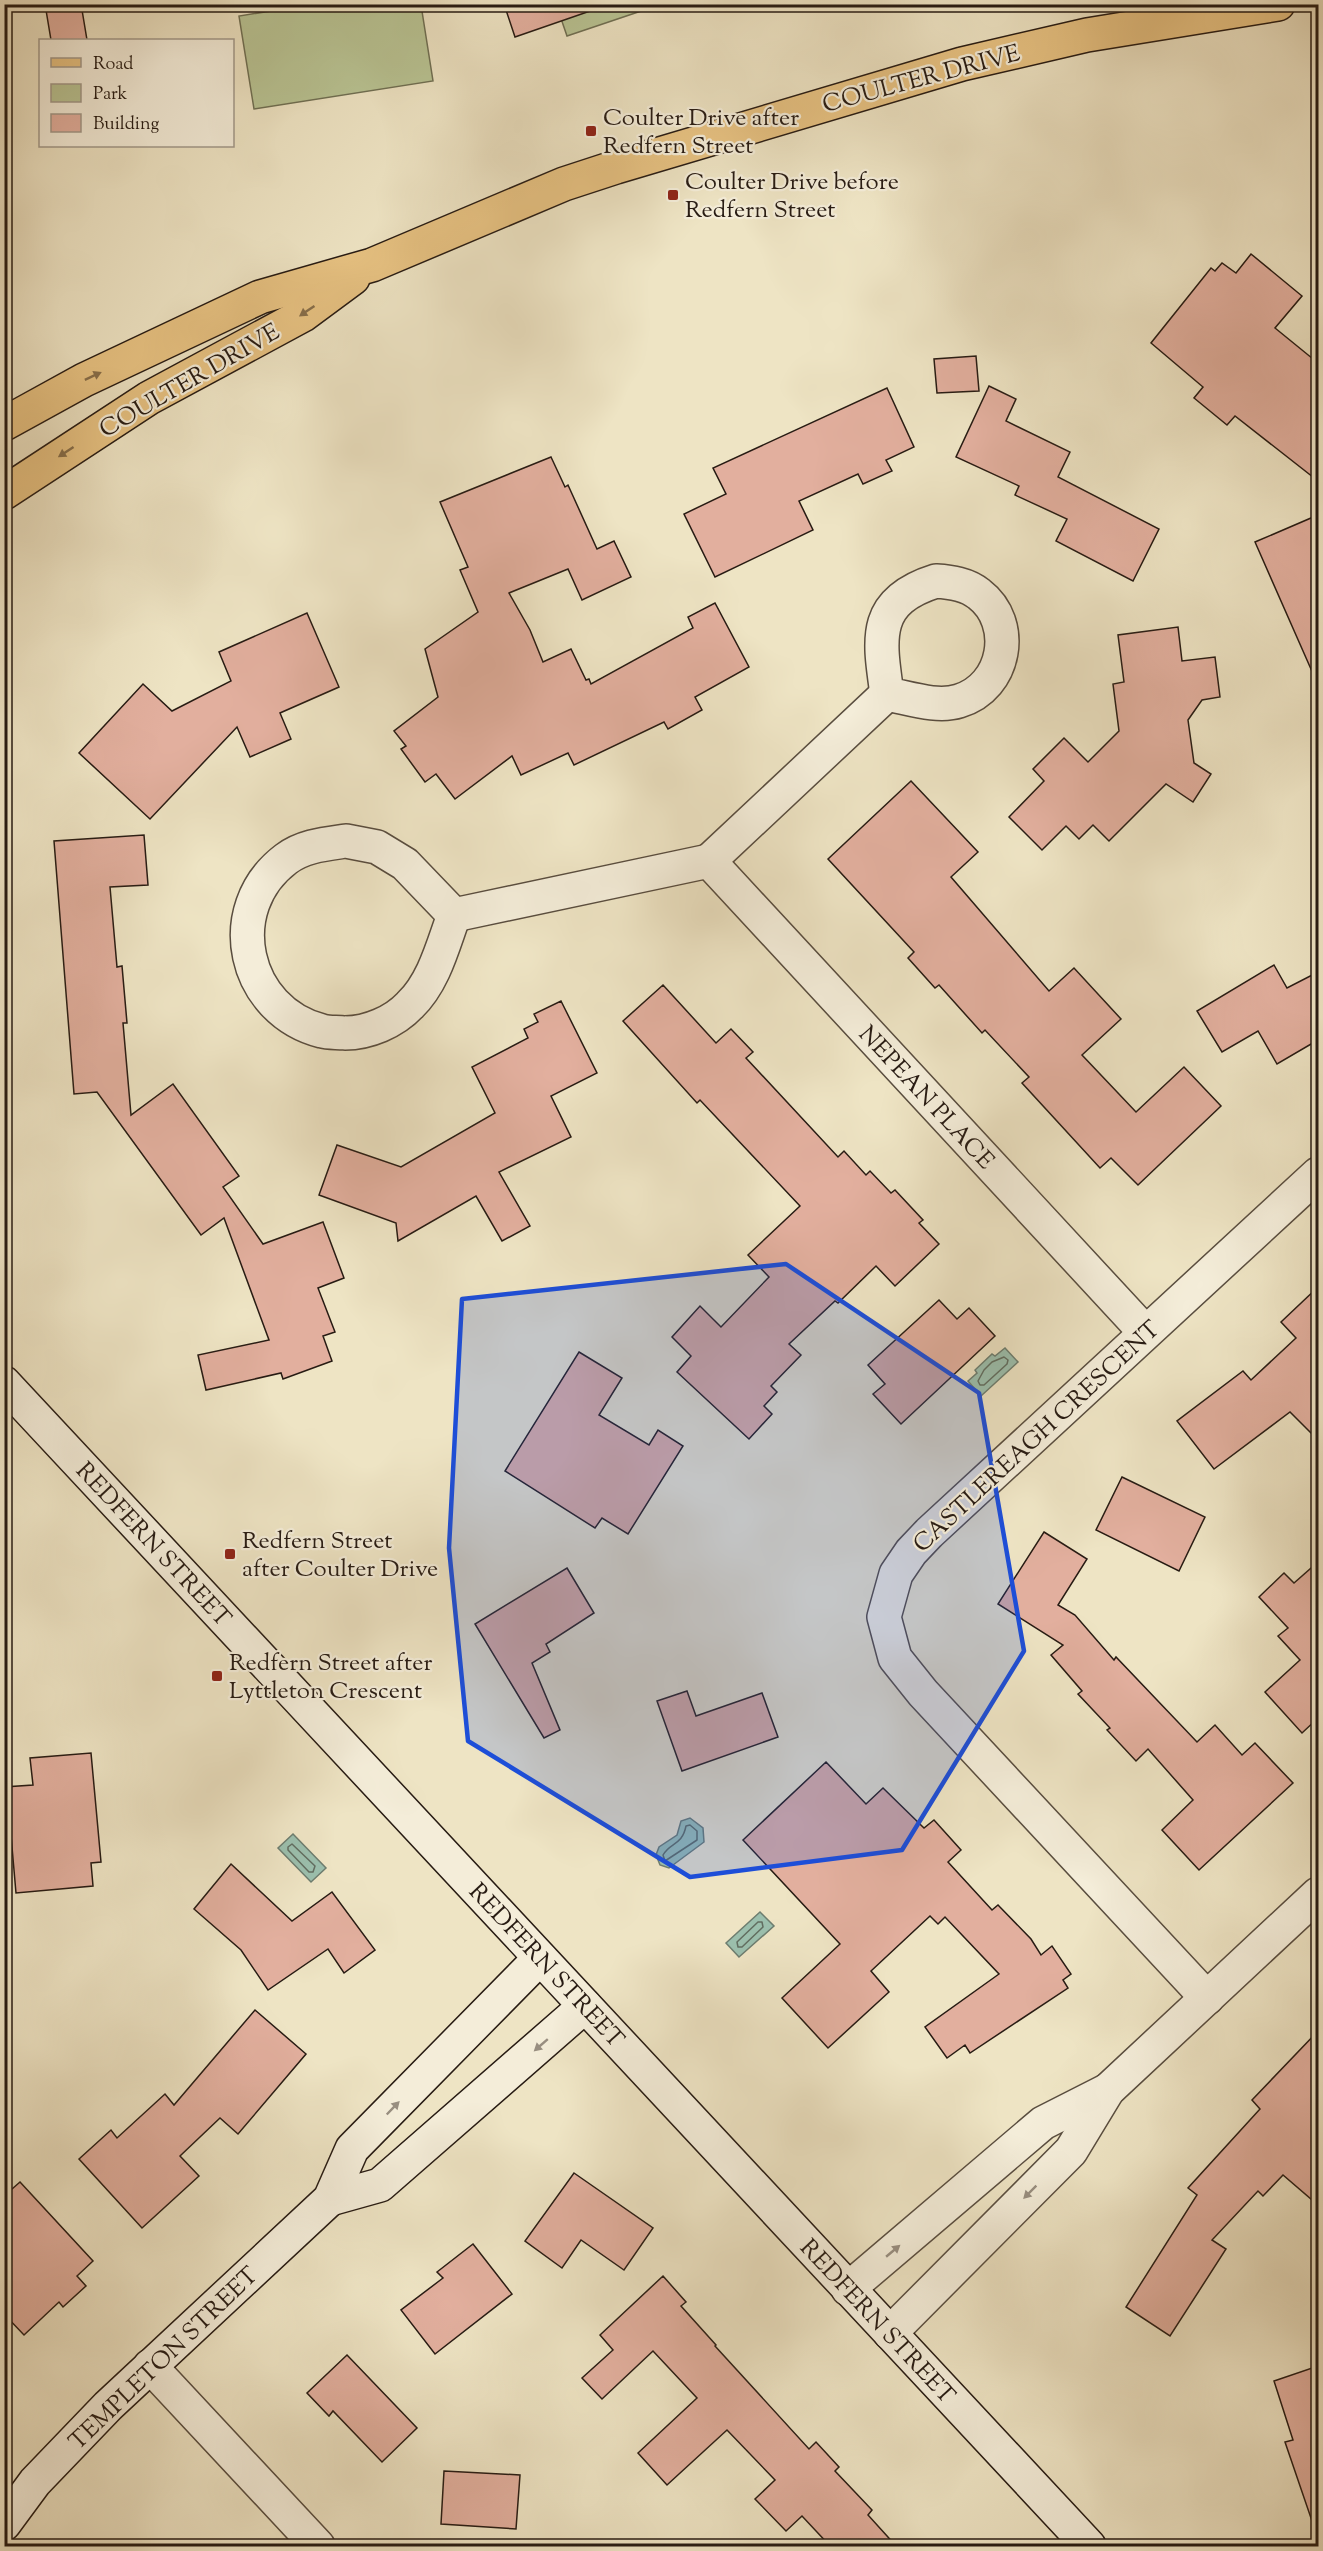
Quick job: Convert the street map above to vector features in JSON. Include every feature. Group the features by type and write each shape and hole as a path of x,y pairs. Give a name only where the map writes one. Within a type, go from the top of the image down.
{"main road":[{"name":"COULTER DRIVE","path":"4,424 84,380 260,297 372,265 564,184 962,64 1189,12 1264,6"},
{"name":"COULTER DRIVE","path":"4,493 149,398 303,315 372,265"}],"street":[{"path":"454,915 709,861 886,693"},
{"path":"346,841 377,847 405,864 429,886 454,915 429,980 411,1005 386,1024 355,1033 323,1032 294,1020 269,999 253,973 247,941 250,909 264,881 286,859 315,845 346,841"},
{"name":"NEPEAN PLACE","path":"709,861 1145,1332"},
{"name":"CASTLEREAGH CRESCENT","path":"1207,1998 923,1693 895,1658 884,1617 896,1574 911,1552 1145,1332 1318,1174"},
{"name":"REDFERN STREET","path":"4,1383 1089,2547"},
{"path":"890,2333 1071,2151 1108,2090 1318,1894"},
{"name":"TEMPLETON STREET","path":"4,2524 36,2482 108,2406 330,2199 352,2149 540,1958"},
{"name":"TEMPLETON STREET","path":"330,2199 380,2186 585,2006"},
{"path":"848,2289 1043,2123 1108,2090"},
{"path":"150,2366 318,2547"}],"highlighted area":[{"path":"786,1264 979,1393 1024,1651 902,1850 690,1877 468,1741 449,1548 462,1299"}],"green space":[{"path":"315,4 421,5 433,81 254,109 239,16"},
{"path":"556,4 659,5 567,36"}],"water":[{"path":"1005,1348 1018,1362 981,1396 968,1381 977,1373 975,1370 992,1354 995,1356"},
{"path":"690,1818 703,1828 704,1842 669,1868 660,1865 656,1855 659,1847 677,1835 681,1821"},
{"path":"293,1834 326,1868 311,1882 278,1848"},
{"path":"760,1912 774,1926 739,1957 726,1943"}],"building":[{"path":"45,4 81,4 87,39 51,39"},
{"path":"504,4 595,4 596,9 515,37"},
{"path":"1251,254 1302,296 1275,328 1318,363 1318,481 1235,416 1227,425 1194,398 1203,387 1151,343 1211,268 1215,271 1222,263 1236,273"},
{"path":"976,356 979,391 937,393 934,359"},
{"path":"989,386 1016,399 1006,421 1070,452 1058,477 1159,529 1133,581 1056,541 1067,519 1015,495 1019,486 956,457"},
{"path":"887,388 914,447 886,460 892,471 863,484 858,474 799,501 813,530 715,577 684,514 726,494 713,468"},
{"path":"551,457 565,487 568,485 597,549 614,541 631,577 582,600 568,569 509,593 530,630 543,662 571,649 586,680 589,679 591,684 693,628 688,617 715,603 749,667 695,697 702,710 668,729 664,722 574,765 568,753 521,775 512,756 455,799 436,774 425,782 401,749 406,746 394,731 438,697 425,649 478,612 460,570 468,567 440,502"},
{"path":"1318,515 1318,685 1255,542"},
{"path":"307,613 339,687 280,713 291,739 250,757 237,727 150,819 79,753 143,684 172,711 231,681 219,652"},
{"path":"1178,627 1182,661 1215,657 1220,697 1202,700 1188,720 1194,763 1211,774 1193,802 1166,784 1109,841 1093,825 1079,839 1066,826 1042,850 1009,817 1044,781 1033,769 1064,738 1088,762 1119,731 1113,684 1124,682 1118,635"},
{"path":"911,781 978,852 951,877 1049,991 1074,968 1121,1019 1082,1055 1136,1112 1184,1067 1221,1106 1138,1185 1111,1158 1100,1168 1022,1083 1029,1077 985,1030 982,1033 939,985 935,988 908,958 914,952 828,859"},
{"path":"144,835 148,885 110,887 117,967 122,966 127,1023 123,1023 131,1115 173,1084 239,1176 223,1187 263,1244 323,1222 344,1278 318,1288 335,1332 323,1336 332,1361 283,1379 281,1373 206,1390 198,1355 269,1340 224,1218 201,1235 97,1092 74,1094 54,841"},
{"path":"1274,965 1287,988 1318,972 1318,1040 1277,1064 1258,1031 1222,1052 1197,1011"},
{"path":"663,985 716,1043 731,1029 753,1052 746,1058 838,1157 844,1151 866,1175 870,1171 891,1193 895,1190 923,1220 919,1223 939,1244 895,1286 876,1266 838,1303 835,1301 789,1344 801,1355 771,1386 777,1392 764,1406 772,1414 749,1439 677,1372 691,1356 672,1337 700,1306 721,1327 769,1277 748,1255 800,1206 700,1100 697,1103 623,1021"},
{"path":"561,1001 597,1073 551,1096 571,1137 499,1172 530,1226 502,1241 476,1196 398,1241 396,1223 319,1195 337,1145 401,1167 495,1113 472,1067 528,1038 524,1029 538,1022 534,1014"},
{"path":"1318,1287 1318,1440 1290,1412 1214,1469 1177,1421 1243,1371 1251,1380 1296,1338 1281,1322"},
{"path":"939,1300 957,1319 969,1308 995,1336 901,1424 873,1394 885,1384 868,1365"},
{"path":"579,1352 622,1378 599,1415 649,1445 658,1430 683,1446 628,1534 602,1518 595,1528 505,1471"},
{"path":"1122,1477 1205,1517 1179,1571 1096,1530"},
{"path":"1044,1532 1087,1559 1058,1605 1075,1615 1114,1660 1116,1657 1197,1742 1215,1725 1242,1755 1255,1743 1293,1783 1199,1870 1162,1830 1193,1800 1148,1749 1136,1761 1107,1730 1110,1728 1078,1694 1082,1691 1051,1655 1063,1645 998,1604"},
{"path":"1318,1562 1318,1718 1302,1733 1265,1692 1300,1660 1278,1636 1288,1628 1259,1597 1284,1573 1294,1583"},
{"path":"567,1568 594,1613 546,1644 550,1652 532,1663 560,1730 544,1738 475,1624"},
{"path":"687,1691 696,1716 762,1693 778,1737 682,1771 657,1701"},
{"path":"91,1753 101,1862 91,1863 93,1886 16,1893 10,1824 4,1824 4,1787 33,1785 30,1758"},
{"path":"826,1762 866,1804 883,1788 924,1828 934,1820 961,1850 948,1862 992,1910 998,1905 1031,1939 1041,1955 1052,1946 1071,1974 1063,1980 1068,1988 970,2053 965,2045 947,2058 925,2027 999,1974 945,1917 938,1924 930,1916 871,1971 889,1992 828,2048 782,1998 840,1944 743,1840"},
{"path":"231,1864 292,1921 332,1892 375,1950 344,1973 328,1949 268,1990 241,1950 194,1909"},
{"path":"255,2010 306,2054 238,2134 220,2118 180,2156 199,2176 142,2228 79,2159 111,2130 117,2138 165,2094 174,2105"},
{"path":"1318,2031 1318,2205 1283,2175 1263,2196 1258,2191 1212,2240 1226,2249 1170,2336 1126,2307 1197,2195 1188,2188 1260,2109 1252,2100"},
{"path":"574,2173 653,2228 624,2270 581,2240 562,2268 525,2241"},
{"path":"20,2182 93,2261 77,2276 86,2286 63,2307 59,2302 24,2335 4,2314 4,2196"},
{"path":"473,2244 512,2294 435,2354 401,2310 443,2278 437,2272"},
{"path":"663,2276 686,2302 681,2306 809,2449 816,2442 839,2467 835,2471 872,2510 868,2515 897,2547 831,2547 802,2516 786,2531 755,2499 775,2480 727,2430 667,2485 638,2453 697,2398 653,2351 602,2399 582,2378 613,2350 600,2335"},
{"path":"347,2355 417,2428 382,2462 333,2411 329,2416 307,2393"},
{"path":"1318,2366 1318,2523 1313,2524 1285,2442 1293,2440 1274,2381"},
{"path":"444,2471 520,2475 516,2529 441,2524"}],"place":[{"name":"Coulter Drive after Redfern Street","path":"591,131"},
{"name":"Coulter Drive before Redfern Street","path":"673,195"},
{"name":"Redfern Street after Coulter Drive","path":"230,1554"},
{"name":"Redfern Street after Lyttleton Crescent","path":"217,1676"}]}
